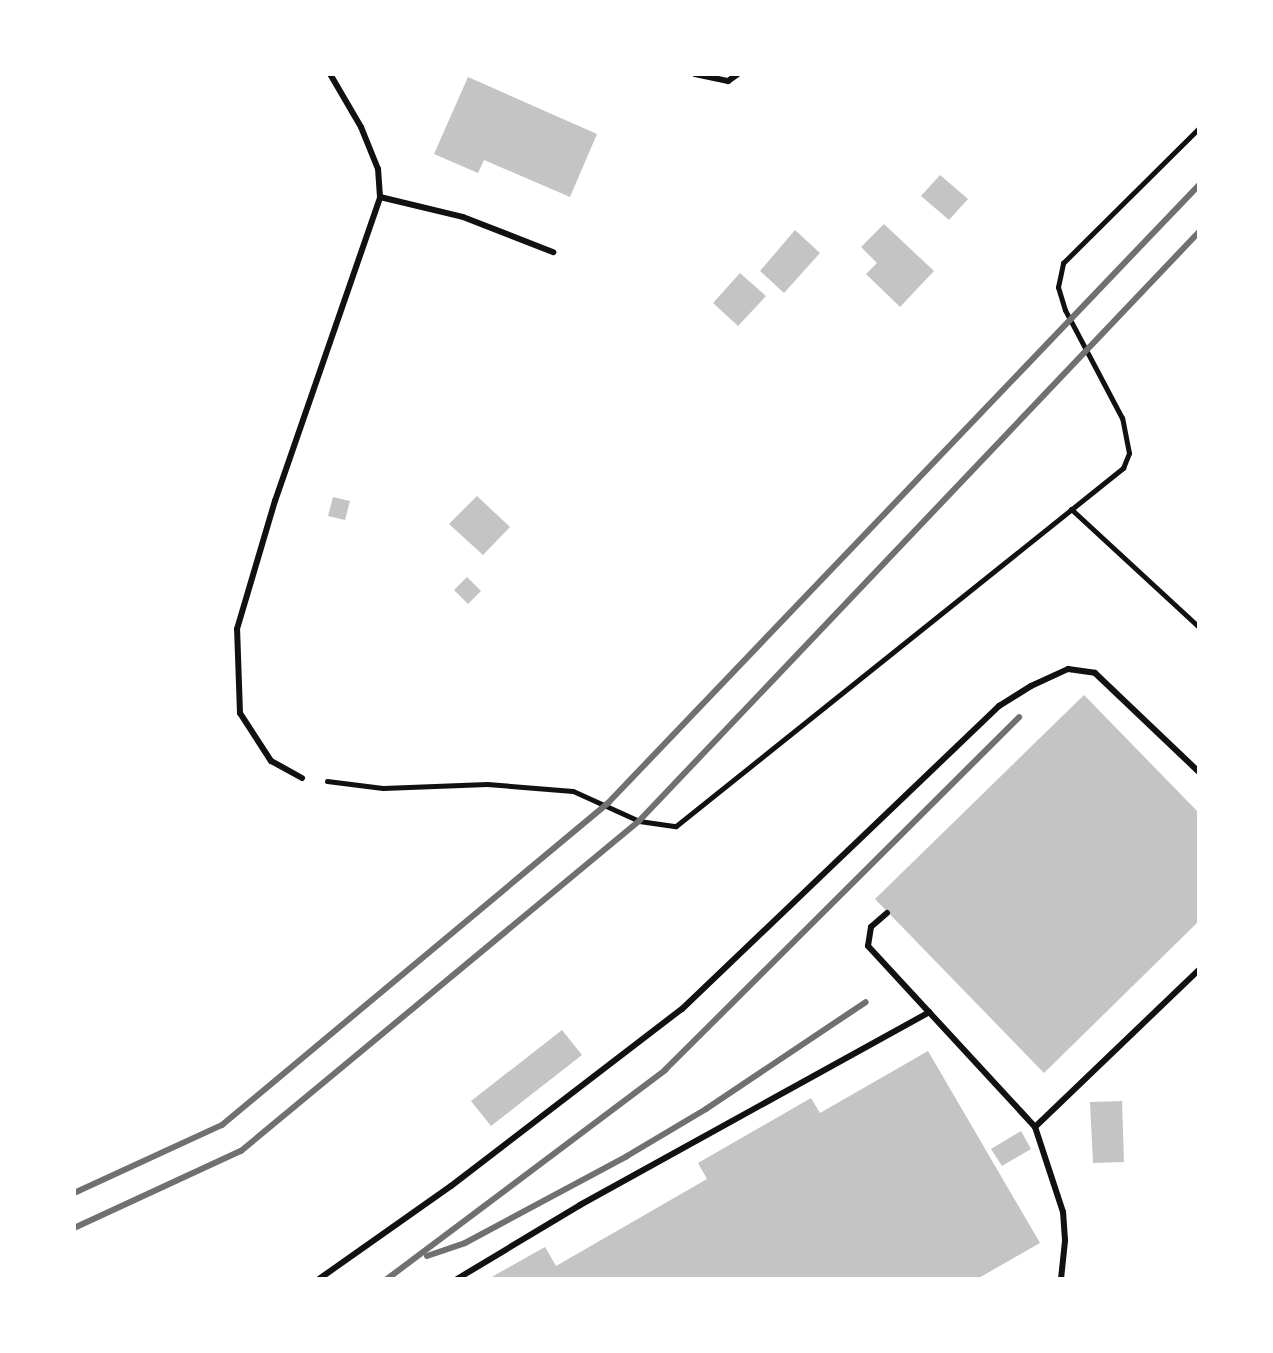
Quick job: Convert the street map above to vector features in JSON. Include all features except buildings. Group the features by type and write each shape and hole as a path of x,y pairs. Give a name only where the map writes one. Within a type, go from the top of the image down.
{"lane":[{"path":"302,778 271,761 240,713 237,629 275,501 380,197 378,169 361,127 330,74"},
{"path":"695,74 728,81 738,74"},
{"path":"380,197 463,217 553,252"},
{"path":"319,1279 451,1186 682,1009 999,706 1031,686 1068,669 1095,673 1199,772"},
{"path":"887,913 871,927 868,946 1035,1127 1063,1212 1065,1240 1061,1279"},
{"path":"1035,1127 1199,970"},
{"path":"457,1279 580,1205 929,1012"}],"path":[{"path":"302,778 383,788 487,784 573,791 639,821 676,826 1123,468 1129,453 1122,418 1065,310 1058,287 1063,263 1199,128"},
{"path":"1071,509 1199,627"}],"railway":[{"path":"74,1193 222,1125 608,803 1199,185"},
{"path":"74,1228 241,1151 639,821 1199,232"},
{"path":"387,1279 665,1070 1019,717"},
{"path":"427,1256 465,1243 627,1156 706,1109 866,1002"}]}
